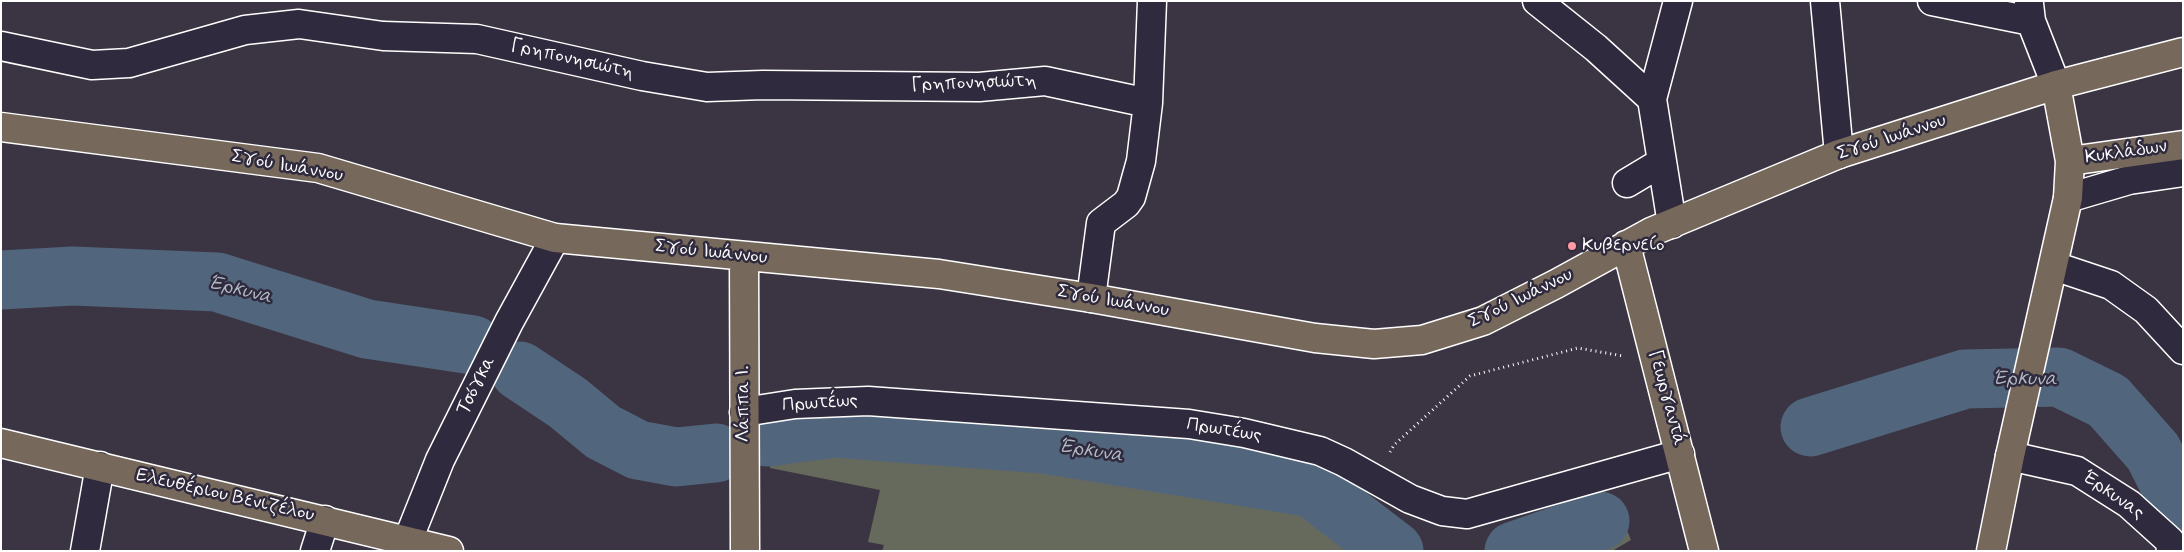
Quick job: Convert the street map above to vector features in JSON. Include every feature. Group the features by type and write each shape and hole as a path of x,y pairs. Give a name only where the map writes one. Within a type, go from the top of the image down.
{"main road":[{"name":"Σγού Ιωάννου","path":"1,127 318,168 555,238 938,274 1091,298 1315,338 1374,344 1422,340 1482,321 1556,284 1651,232 1839,154 2056,85 2183,52"},
{"path":"1991,551 2010,456 2068,198 2070,161 2056,85"},
{"name":"Κυκλάδων","path":"2070,161 2183,145"},
{"name":"Γεωργαντά","path":"1626,245 1704,551"},
{"name":"Λάππα Ι.","path":"744,257 745,551"},
{"name":"Ελευθέριου Βενιζέλου","path":"1,443 449,551"}],"street":[{"path":"1091,298 1098,230 1101,223 1126,204 1131,196 1141,161 1148,103 1152,1"},
{"path":"1537,1 1596,48 1652,99"},
{"path":"1672,224 1652,99 1678,1"},
{"path":"1825,1 1839,154"},
{"path":"1932,1 2030,11 2056,85"},
{"name":"Γρηπονησιώτη","path":"1,46 92,65 130,63 245,30 298,24 383,36 477,39 642,76 706,88 763,85 979,87 1045,81 1148,103"},
{"path":"1627,183 1662,162"},
{"path":"2068,198 2128,180 2183,172"},
{"name":"Τσόγκα","path":"408,540 440,460 509,322 555,238"},
{"path":"2054,266 2111,285 2146,310 2183,350"},
{"name":"Πρωτέως","path":"744,412 795,404 868,401 1189,424 1244,433 1320,451 1344,462 1410,499 1442,511 1467,514 1680,454"},
{"name":"Έρκυνας","path":"2010,456 2077,471 2130,504 2170,541 2171,551"},
{"path":"85,551 100,466"},
{"path":"315,551 325,520"}],"path":[{"path":"1374,480 1394,445 1470,376 1578,348 1656,362"}],"green space":[{"path":"817,445 969,447 1038,453 1309,498 1383,551 882,551 884,545 868,542 880,490 770,468 772,452"},
{"path":"1622,518 1631,540 1612,551 1531,551"}],"waterway":[{"name":"Έρκυνα","path":"1,280 73,276 217,282 367,329 473,345"},
{"name":"Έρκυνα","path":"520,371 568,403 603,432 638,450 676,457 716,453"},
{"name":"Έρκυνα","path":"1810,427 1965,379 2059,377 2108,401 2153,452 2183,511"},
{"name":"Έρκυνα","path":"767,437 835,428 1043,444 1312,488 1394,551"},
{"name":"Έρκυνα","path":"1514,551 1600,521"}],"place":[{"name":"Κυβερνείο","path":"1572,246"}]}
